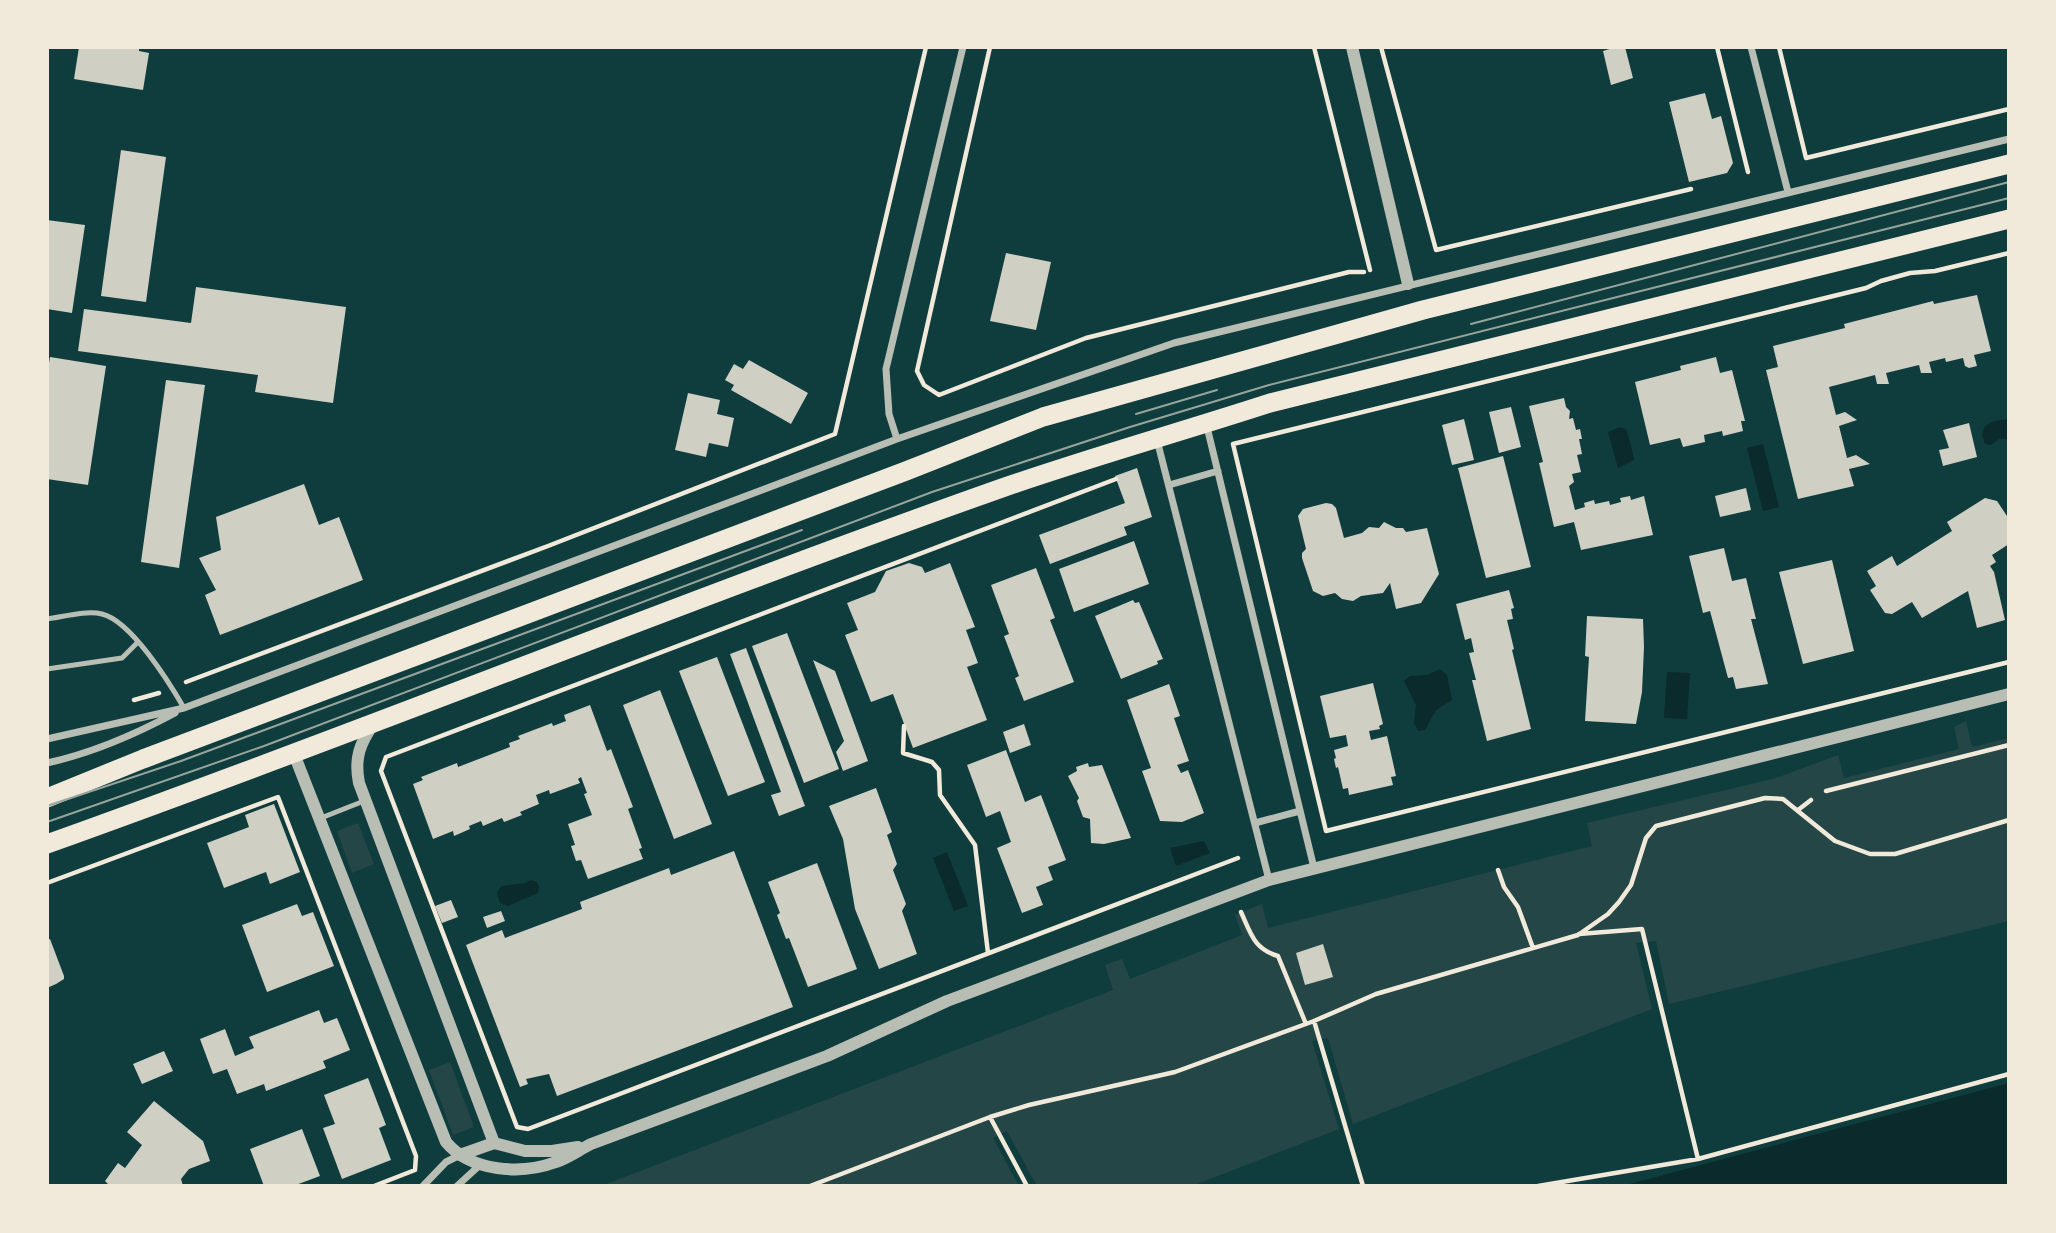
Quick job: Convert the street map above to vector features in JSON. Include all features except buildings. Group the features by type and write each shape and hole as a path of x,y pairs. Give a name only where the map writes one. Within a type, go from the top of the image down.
{"highway":[{"path":"47,798 169,749 1043,417 1423,310 2009,164"},
{"path":"47,844 294,754 877,533 1157,437 1270,403 2004,223"}],"street":[{"path":"897,439 889,414 886,369 963,47"},
{"path":"1352,47 1408,284"},
{"path":"1751,47 1788,192"},
{"path":"47,763 132,736 184,708 644,532 897,439 1174,343 2009,139"},
{"path":"1206,422 1314,868"},
{"path":"1157,437 1269,880"},
{"path":"1169,485 1218,471"},
{"path":"294,754 446,1142 460,1155 481,1164 509,1169 535,1168 556,1162 591,1144 819,1059 947,1001 1269,880 2009,694"},
{"path":"47,739 184,708"},
{"path":"374,723 359,749 356,762 359,783 494,1143"},
{"path":"1255,823 1300,811"},
{"path":"457,1186 481,1164 494,1143"},
{"path":"423,1186 446,1162 494,1143 536,1151 591,1144"}],"lane":[{"path":"47,619 104,615 138,642 157,664 184,708"},
{"path":"47,669 116,660 126,655 138,642"},
{"path":"318,819 365,801"}],"path":[{"path":"186,682 523,556 835,434 926,47"},
{"path":"990,47 917,371 924,385 939,395 1086,338 1349,272 1364,272"},
{"path":"1314,47 1370,270"},
{"path":"1381,47 1436,250 1691,189"},
{"path":"1717,47 1748,172"},
{"path":"1779,47 1806,158 2009,109"},
{"path":"2009,253 1935,271 1910,272 1866,288 1233,444 1326,831 2009,662"},
{"path":"1116,480 386,757 381,771 517,1127 528,1129 1238,858"},
{"path":"904,726 903,752 932,762 939,771 940,795 975,845 988,953"},
{"path":"1826,791 2009,745"},
{"path":"47,883 278,797 416,1156 415,1170 374,1186"},
{"path":"1578,934 1608,914 1619,902 1631,885 1646,838 1656,826 1765,798 1783,799 1835,841 1870,854 1895,854 2009,820"},
{"path":"1798,810 1811,800"},
{"path":"1498,870 1504,887 1518,907 1533,948"},
{"path":"1241,912 1257,944 1264,952 1278,956 1306,1024"},
{"path":"810,1186 990,1117 1029,1105 1175,1072 1314,1021 1376,994 1578,934 1642,929 1698,1159"},
{"path":"1314,1021 1363,1186"},
{"path":"1538,1186 1698,1159 2009,1074"},
{"path":"990,1117 1027,1186"}],"shaded area":[{"path":"2009,419 2009,439 1999,439 1991,445 1985,444 1982,435 1985,426 1994,421"},
{"path":"1620,427 1626,429 1634,460 1618,468 1608,432"},
{"path":"1763,444 1779,507 1763,511 1747,448"},
{"path":"1440,669 1447,675 1452,700 1436,710 1425,730 1418,731 1414,723 1416,705 1404,681 1410,676 1427,675"},
{"path":"1667,672 1690,673 1687,719 1664,718"},
{"path":"1966,721 1972,747 2009,738 2009,921 1669,1004 1656,941 1636,943 1652,1009 1353,1124 1328,1038 1312,1041 1339,1129 1192,1186 1037,1186 1007,1131 993,1138 1019,1186 601,1186 1113,990 1105,965 1122,959 1130,979 1242,935 1235,915 1262,904 1268,928 1592,846 1587,823 1776,778 1838,755 1844,778 1959,749 1954,727"},
{"path":"358,823 374,864 352,873 337,831"},
{"path":"1204,841 1210,853 1176,866 1170,848"},
{"path":"947,852 968,906 954,911 933,858"},
{"path":"531,880 537,882 538,893 508,906 500,903 497,893 501,886"},
{"path":"450,1062 474,1127 453,1135 429,1070"},
{"path":"2009,1083 2009,1186 1622,1186"}],"tram line":[{"path":"1471,324 2009,182"},
{"path":"47,822 264,746 932,492 1130,427 1269,385 2009,198"},
{"path":"1136,414 1217,390"},
{"path":"47,806 181,761 802,530"}]}
